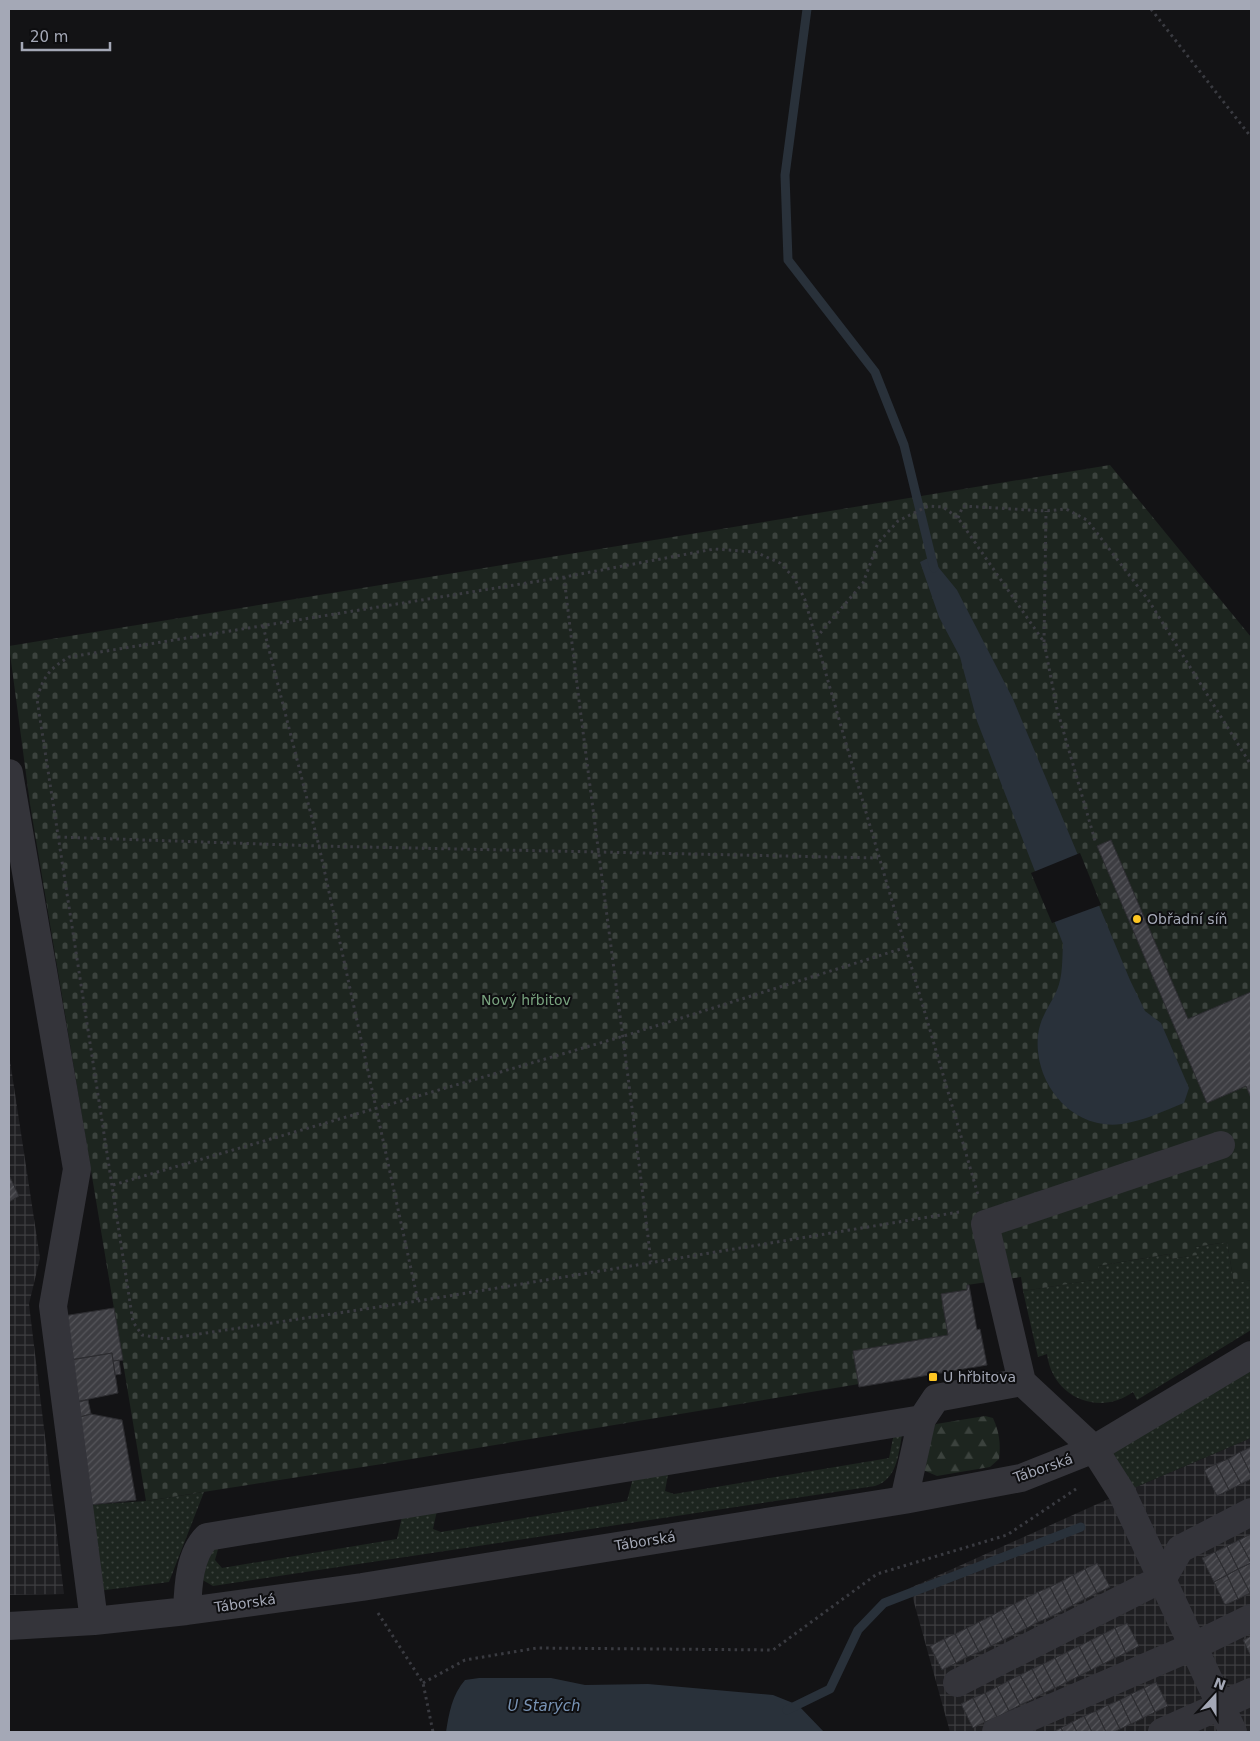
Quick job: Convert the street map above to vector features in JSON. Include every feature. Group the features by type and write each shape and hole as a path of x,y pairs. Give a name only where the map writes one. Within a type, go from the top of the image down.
{"street":[{"path":"9,773 77,1169 53,1306 94,1621"},
{"path":"1222,1145 985,1224 1022,1382 1094,1449 1122,1493 1234,1732"},
{"name":"Táborská","path":"9,1626 94,1621 187,1611 362,1587 904,1500 1022,1478 1094,1449 1251,1355"},
{"path":"904,1500 922,1419 936,1398 1022,1382"},
{"path":"187,1611 188,1581 200,1544 207,1537 922,1419"},
{"path":"957,1683 1162,1578 1180,1549 1251,1512"},
{"path":"996,1732 1194,1646 1251,1618"},
{"path":"1162,1732 1251,1692"}],"path":[{"path":"1151,9 1251,137"},
{"path":"816,638 863,583 878,543 898,521 928,506 943,507 958,518 1044,642"},
{"path":"958,518 963,506 1046,510 1066,509 1087,520 1149,601 1251,765"},
{"path":"1046,510 1044,642 1056,709 1096,844"},
{"path":"962,1211 418,1301 166,1339 142,1335 133,1322 37,699 43,679 56,665 69,657 564,577 714,549 755,552 780,563 795,578 805,600 878,858 907,947 979,1198"},
{"path":"564,577 597,852 624,1036 651,1262"},
{"path":"263,626 319,846 418,1301"},
{"path":"58,837 319,846 878,858"},
{"path":"113,1185 624,1036 907,947"},
{"path":"423,1683 465,1660 537,1648 773,1650 877,1574 1007,1535 1084,1484"},
{"path":"362,1587 423,1683 433,1732"}],"shaded area":[{"path":"9,1054 40,1258 29,1304 64,1594 9,1595"},
{"path":"1251,1438 1251,1732 950,1732 910,1588 1122,1493"}],"green space":[{"name":"Nový hřbitov","path":"1110,465 1251,637 1251,1280 1234,1284 1227,1242 1195,1247 1197,1255 1171,1259 1169,1254 1098,1266 1100,1279 1023,1291 1021,1277 967,1285 967,1290 941,1294 948,1335 853,1351 859,1384 382,1464 146,1501 30,804 9,646"},
{"path":"1227,1242 1234,1283 1251,1280 1251,1330 1137,1400 1133,1392 1120,1399 1106,1403 1092,1402 1079,1398 1067,1392 1058,1382 1051,1369 1047,1354 1038,1357 1023,1291 1099,1279 1098,1266 1169,1254 1171,1259 1196,1255 1195,1247"},
{"path":"1251,1355 1251,1438 1122,1493 1094,1449"},
{"path":"985,1416 993,1418 1000,1443 999,1459 990,1467 937,1476 923,1470 929,1429 936,1424"},
{"path":"894,1433 902,1435 895,1466 888,1478 875,1486 213,1586 199,1578 203,1547 220,1542 215,1560 222,1568 397,1539 403,1512 438,1506 433,1529 441,1532 627,1501 634,1474 669,1469 665,1491 674,1494 889,1458"},
{"path":"204,1492 169,1582 90,1592 88,1505 146,1501"}],"water":[{"path":"930,557 957,590 1013,699 1130,980 1145,1011 1161,1023 1189,1088 1184,1103 1138,1121 1122,1124 1104,1124 1087,1120 1072,1112 1059,1100 1049,1086 1042,1070 1038,1053 1038,1035 1043,1017 1059,985 1063,944 977,721 960,657 939,617 920,562"},
{"name":"U Starých","path":"479,1678 551,1678 585,1685 648,1684 773,1695 798,1705 824,1732 446,1732 448,1718 457,1692 465,1680"}],"pier":[{"path":"1080,853 1101,905 1052,923 1031,873"}],"building":[{"name":"Obřadní síň","path":"1111,840 1188,1019 1251,992 1251,1098 1246,1086 1207,1103 1097,846"},
{"path":"9,1175 19,1196 9,1202"},
{"path":"967,1285 969,1285 977,1330 980,1329 987,1365 859,1387 853,1351 948,1335 941,1294 967,1290"},
{"path":"114,1308 123,1360 113,1361 112,1353 64,1361 57,1317"},
{"path":"112,1353 118,1393 70,1403 64,1361"},
{"path":"119,1360 121,1374 115,1375 113,1361"},
{"path":"88,1400 91,1414 76,1418 73,1403"},
{"path":"91,1414 122,1420 136,1500 88,1505 76,1418"},
{"path":"1251,1447 1251,1475 1240,1452"},
{"path":"1240,1452 1251,1475 1251,1479 1241,1484 1228,1459"},
{"path":"1228,1459 1241,1484 1229,1490 1216,1464"},
{"path":"1216,1464 1229,1490 1217,1496 1204,1470"},
{"path":"1251,1534 1251,1563 1239,1540"},
{"path":"1239,1540 1251,1563 1238,1569 1227,1546"},
{"path":"1227,1546 1238,1569 1227,1575 1215,1552"},
{"path":"1215,1552 1227,1575 1214,1582 1202,1558"},
{"path":"1097,1563 1110,1587 1097,1593 1085,1569"},
{"path":"1251,1563 1251,1593 1250,1593 1238,1569"},
{"path":"1085,1569 1097,1593 1085,1599 1073,1575"},
{"path":"1238,1569 1250,1593 1238,1599 1227,1575"},
{"path":"1073,1575 1085,1599 1073,1605 1062,1581"},
{"path":"1227,1575 1238,1599 1225,1605 1214,1582"},
{"path":"1062,1581 1073,1605 1062,1611 1050,1587"},
{"path":"1050,1587 1062,1611 1050,1617 1038,1592"},
{"path":"1038,1592 1050,1617 1038,1622 1026,1598"},
{"path":"1026,1598 1038,1622 1027,1628 1014,1604"},
{"path":"1014,1604 1027,1628 1015,1634 1002,1610"},
{"path":"1002,1610 1015,1634 1003,1640 991,1616"},
{"path":"991,1616 1003,1640 991,1646 979,1622"},
{"path":"979,1622 991,1646 979,1652 967,1628"},
{"path":"1127,1623 1139,1646 1126,1653 1115,1628"},
{"path":"967,1628 979,1652 967,1657 955,1634"},
{"path":"1115,1628 1126,1653 1115,1658 1103,1634"},
{"path":"955,1634 967,1657 956,1663 944,1639"},
{"path":"1103,1634 1115,1658 1103,1664 1091,1640"},
{"path":"1251,1636 1251,1656 1243,1640"},
{"path":"944,1639 956,1663 942,1670 930,1646"},
{"path":"1091,1640 1103,1664 1091,1670 1079,1646"},
{"path":"1079,1646 1091,1670 1079,1676 1067,1652"},
{"path":"1067,1652 1079,1676 1067,1682 1055,1658"},
{"path":"1055,1658 1067,1682 1055,1688 1043,1664"},
{"path":"1043,1664 1055,1688 1044,1693 1032,1669"},
{"path":"1032,1669 1044,1693 1033,1699 1020,1675"},
{"path":"1020,1675 1033,1699 1020,1705 1008,1681"},
{"path":"1008,1681 1020,1705 1009,1711 997,1687"},
{"path":"1156,1682 1168,1706 1155,1712 1144,1688"},
{"path":"997,1687 1009,1711 997,1717 985,1693"},
{"path":"1144,1688 1155,1712 1143,1718 1131,1694"},
{"path":"985,1693 997,1717 985,1722 973,1698"},
{"path":"1131,1694 1143,1718 1131,1724 1120,1700"},
{"path":"973,1698 985,1722 973,1728 961,1704"},
{"path":"1120,1700 1131,1724 1120,1729 1108,1705"},
{"path":"1108,1705 1120,1729 1114,1732 1106,1732 1096,1711"},
{"path":"1096,1711 1106,1732 1092,1732 1084,1716"},
{"path":"1084,1716 1092,1732 1077,1732 1072,1722"},
{"path":"1072,1722 1077,1732 1063,1732 1061,1728"},
{"path":"1061,1728 1063,1732 1052,1732"}],"waterway":[{"path":"807,9 785,175 788,260 875,372 904,445 934,568"},
{"path":"787,1710 830,1689 858,1630 884,1603 1081,1527"}],"place":[{"name":"Obřadní síň","path":"1137,919"},
{"name":"U hřbitova","path":"933,1377"}]}
